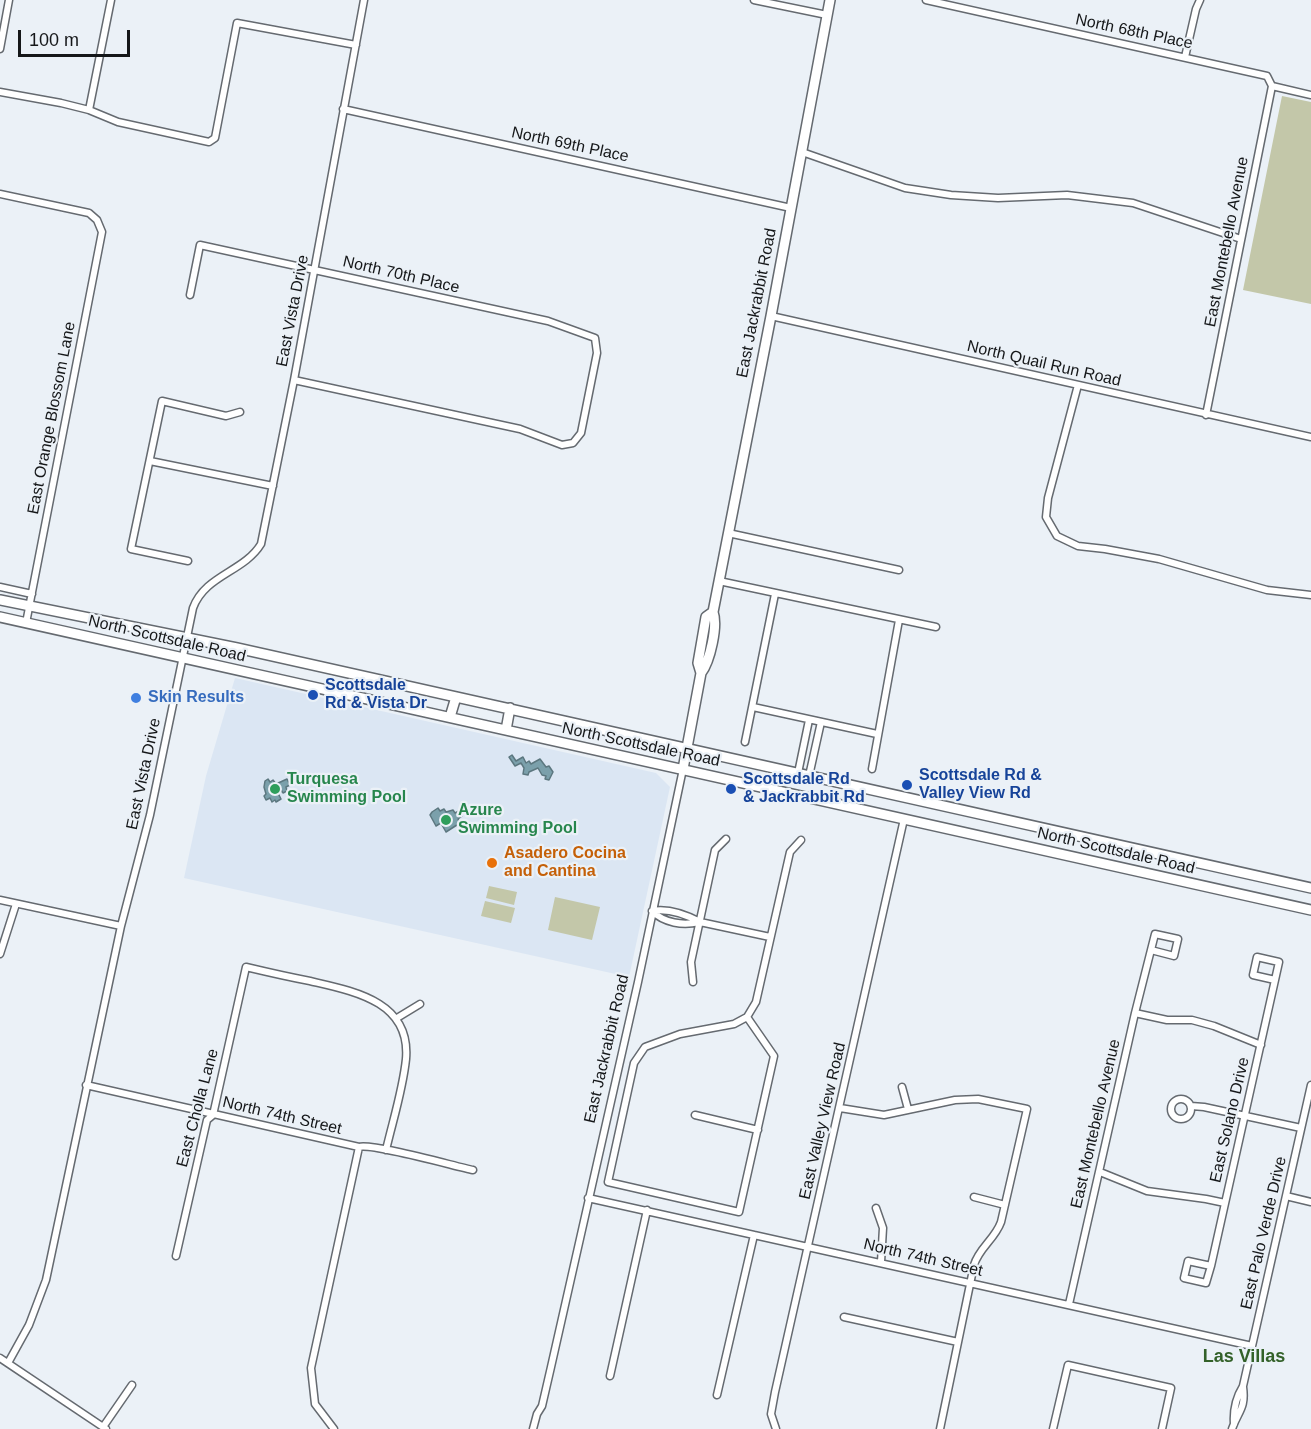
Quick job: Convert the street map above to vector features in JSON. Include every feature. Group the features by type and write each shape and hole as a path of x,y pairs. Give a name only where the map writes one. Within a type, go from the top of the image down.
{"main road":[{"name":"East Jackrabbit Road","path":"683,769 701,673 698,663 706,616 713,612 830,0"},
{"name":"North Scottsdale Road","path":"0,600 510,708 1311,888"},
{"name":"North Scottsdale Road","path":"0,617 1311,910"},
{"path":"450,717 456,697"},
{"path":"506,730 510,708"}],"street":[{"path":"0,49 9,0"},
{"path":"89,110 111,0"},
{"name":"East Vista Drive","path":"8,1363 29,1325 46,1280 86,1085 121,926 150,815 193,608 203,589 253,556 261,544 294,380 364,0"},
{"path":"754,0 827,15"},
{"name":"North 68th Place","path":"926,0 1266,76 1272,86"},
{"path":"1185,57 1200,0"},
{"path":"0,92 61,103 89,110 118,122 209,142 215,138 237,23 356,45"},
{"path":"1272,86 1311,95"},
{"name":"East Montebello Avenue","path":"1206,415 1272,86"},
{"name":"North 69th Place","path":"343,109 790,208"},
{"path":"802,152 905,188 951,195 998,198 1067,195 1133,203 1241,239"},
{"name":"East Orange Blossom Lane","path":"0,194 89,213 97,220 102,232 26,623"},
{"name":"North 70th Place","path":"190,295 200,245 548,321 595,338 597,352 581,433 573,444 562,445 520,429 294,380"},
{"name":"North Quail Run Road","path":"771,316 1311,437"},
{"path":"1078,385 1048,498 1046,517 1057,536 1078,546 1159,559 1267,590 1311,595"},
{"path":"188,561 131,549 162,401 226,416 240,412"},
{"path":"150,461 273,486"},
{"path":"728,533 899,570"},
{"path":"719,581 936,627"},
{"path":"0,587 32,594"},
{"path":"744,742 775,594"},
{"path":"872,770 899,620"},
{"path":"753,707 877,734"},
{"path":"798,773 810,720"},
{"path":"808,776 821,723"},
{"name":"East Jackrabbit Road","path":"533,1429 542,1406 551,1367 683,769"},
{"name":"East Valley View Road","path":"776,1429 771,1414 904,819"},
{"path":"693,981 690,962 715,850 726,838"},
{"path":"747,1017 774,1056 740,1212 608,1182 634,1063 645,1047 680,1034 734,1024 747,1017 756,1002 790,852 801,840"},
{"path":"0,900 121,926"},
{"path":"0,954 16,903"},
{"path":"652,911 659,918 679,923 689,925 700,922 770,938"},
{"path":"1155,934 1178,939 1174,956 1151,950 1155,934"},
{"name":"East Montebello Avenue","path":"1069,1304 1151,950"},
{"path":"1257,957 1279,962 1275,980 1253,975 1257,957"},
{"name":"East Cholla Lane","path":"176,1256 207,1120 213,1115 246,967 350,990 370,997 397,1018"},
{"name":"East Solano Drive","path":"1211,1266 1275,980"},
{"path":"386,1150 406,1058 405,1041 397,1018 420,1004"},
{"path":"1135,1013 1167,1020 1192,1020 1214,1026 1261,1045"},
{"name":"North 74th Street","path":"86,1085 359,1148 363,1146 386,1150 473,1170"},
{"name":"East Palo Verde Drive","path":"1233,1427 1237,1396 1243,1386 1311,1085"},
{"path":"902,1087 909,1109"},
{"path":"840,1108 884,1115 955,1100 978,1099 1027,1109 999,1230 977,1255 940,1429"},
{"path":"1191,1106 1301,1128"},
{"path":"695,1115 758,1130"},
{"path":"334,1429 315,1404 311,1368 359,1148"},
{"path":"1100,1172 1148,1191 1225,1203"},
{"path":"1286,1196 1311,1202"},
{"path":"974,1197 1005,1204"},
{"name":"North 74th Street","path":"588,1198 1252,1346"},
{"path":"876,1208 883,1228 881,1262"},
{"path":"610,1376 647,1210"},
{"path":"717,1395 754,1235"},
{"path":"1188,1261 1211,1266 1206,1283 1184,1278 1188,1261"},
{"path":"844,1317 958,1342"},
{"path":"0,1358 104,1428 132,1385"},
{"path":"1053,1429 1068,1365 1171,1388 1162,1429"}],"shaded area":[{"path":"235,678 656,773 670,787 629,977 184,878 206,776"}],"green space":[{"path":"1282,96 1311,102 1311,304 1243,290"},
{"path":"489,886 517,892 514,905 486,898"},
{"path":"555,897 600,907 592,940 548,930"},
{"path":"485,901 515,908 511,923 481,916"}],"water":[{"path":"512,755 516,761 523,757 526,763 529,761 531,764 540,759 553,772 549,780 545,779 546,776 542,775 538,768 529,772 528,775 523,774 524,768 521,763 515,766 509,757"},
{"name":"Turquesa Swimming Pool","path":"268,779 270,782 273,780 276,784 287,779 290,785 286,787 287,791 278,793 281,799 276,802 275,800 272,802 270,798 266,800 264,796 266,794 265,781"},
{"name":"Azure Swimming Pool","path":"438,808 446,812 459,811 462,816 458,819 460,823 446,832 442,825 444,821 436,826 430,815"}],"place":[{"name":"Scottsdale Rd & Vista Dr","path":"313,695"},
{"name":"Skin Results","path":"136,698"},
{"name":"Scottsdale Rd & Valley View Rd","path":"907,785"},
{"name":"Turquesa Swimming Pool","path":"275,789"},
{"name":"Scottsdale Rd & Jackrabbit Rd","path":"731,789"},
{"name":"Azure Swimming Pool","path":"446,820"},
{"name":"Asadero Cocina and Cantina","path":"492,863"}],"district":[{"name":"Las Villas","path":"1244,1357"}]}
